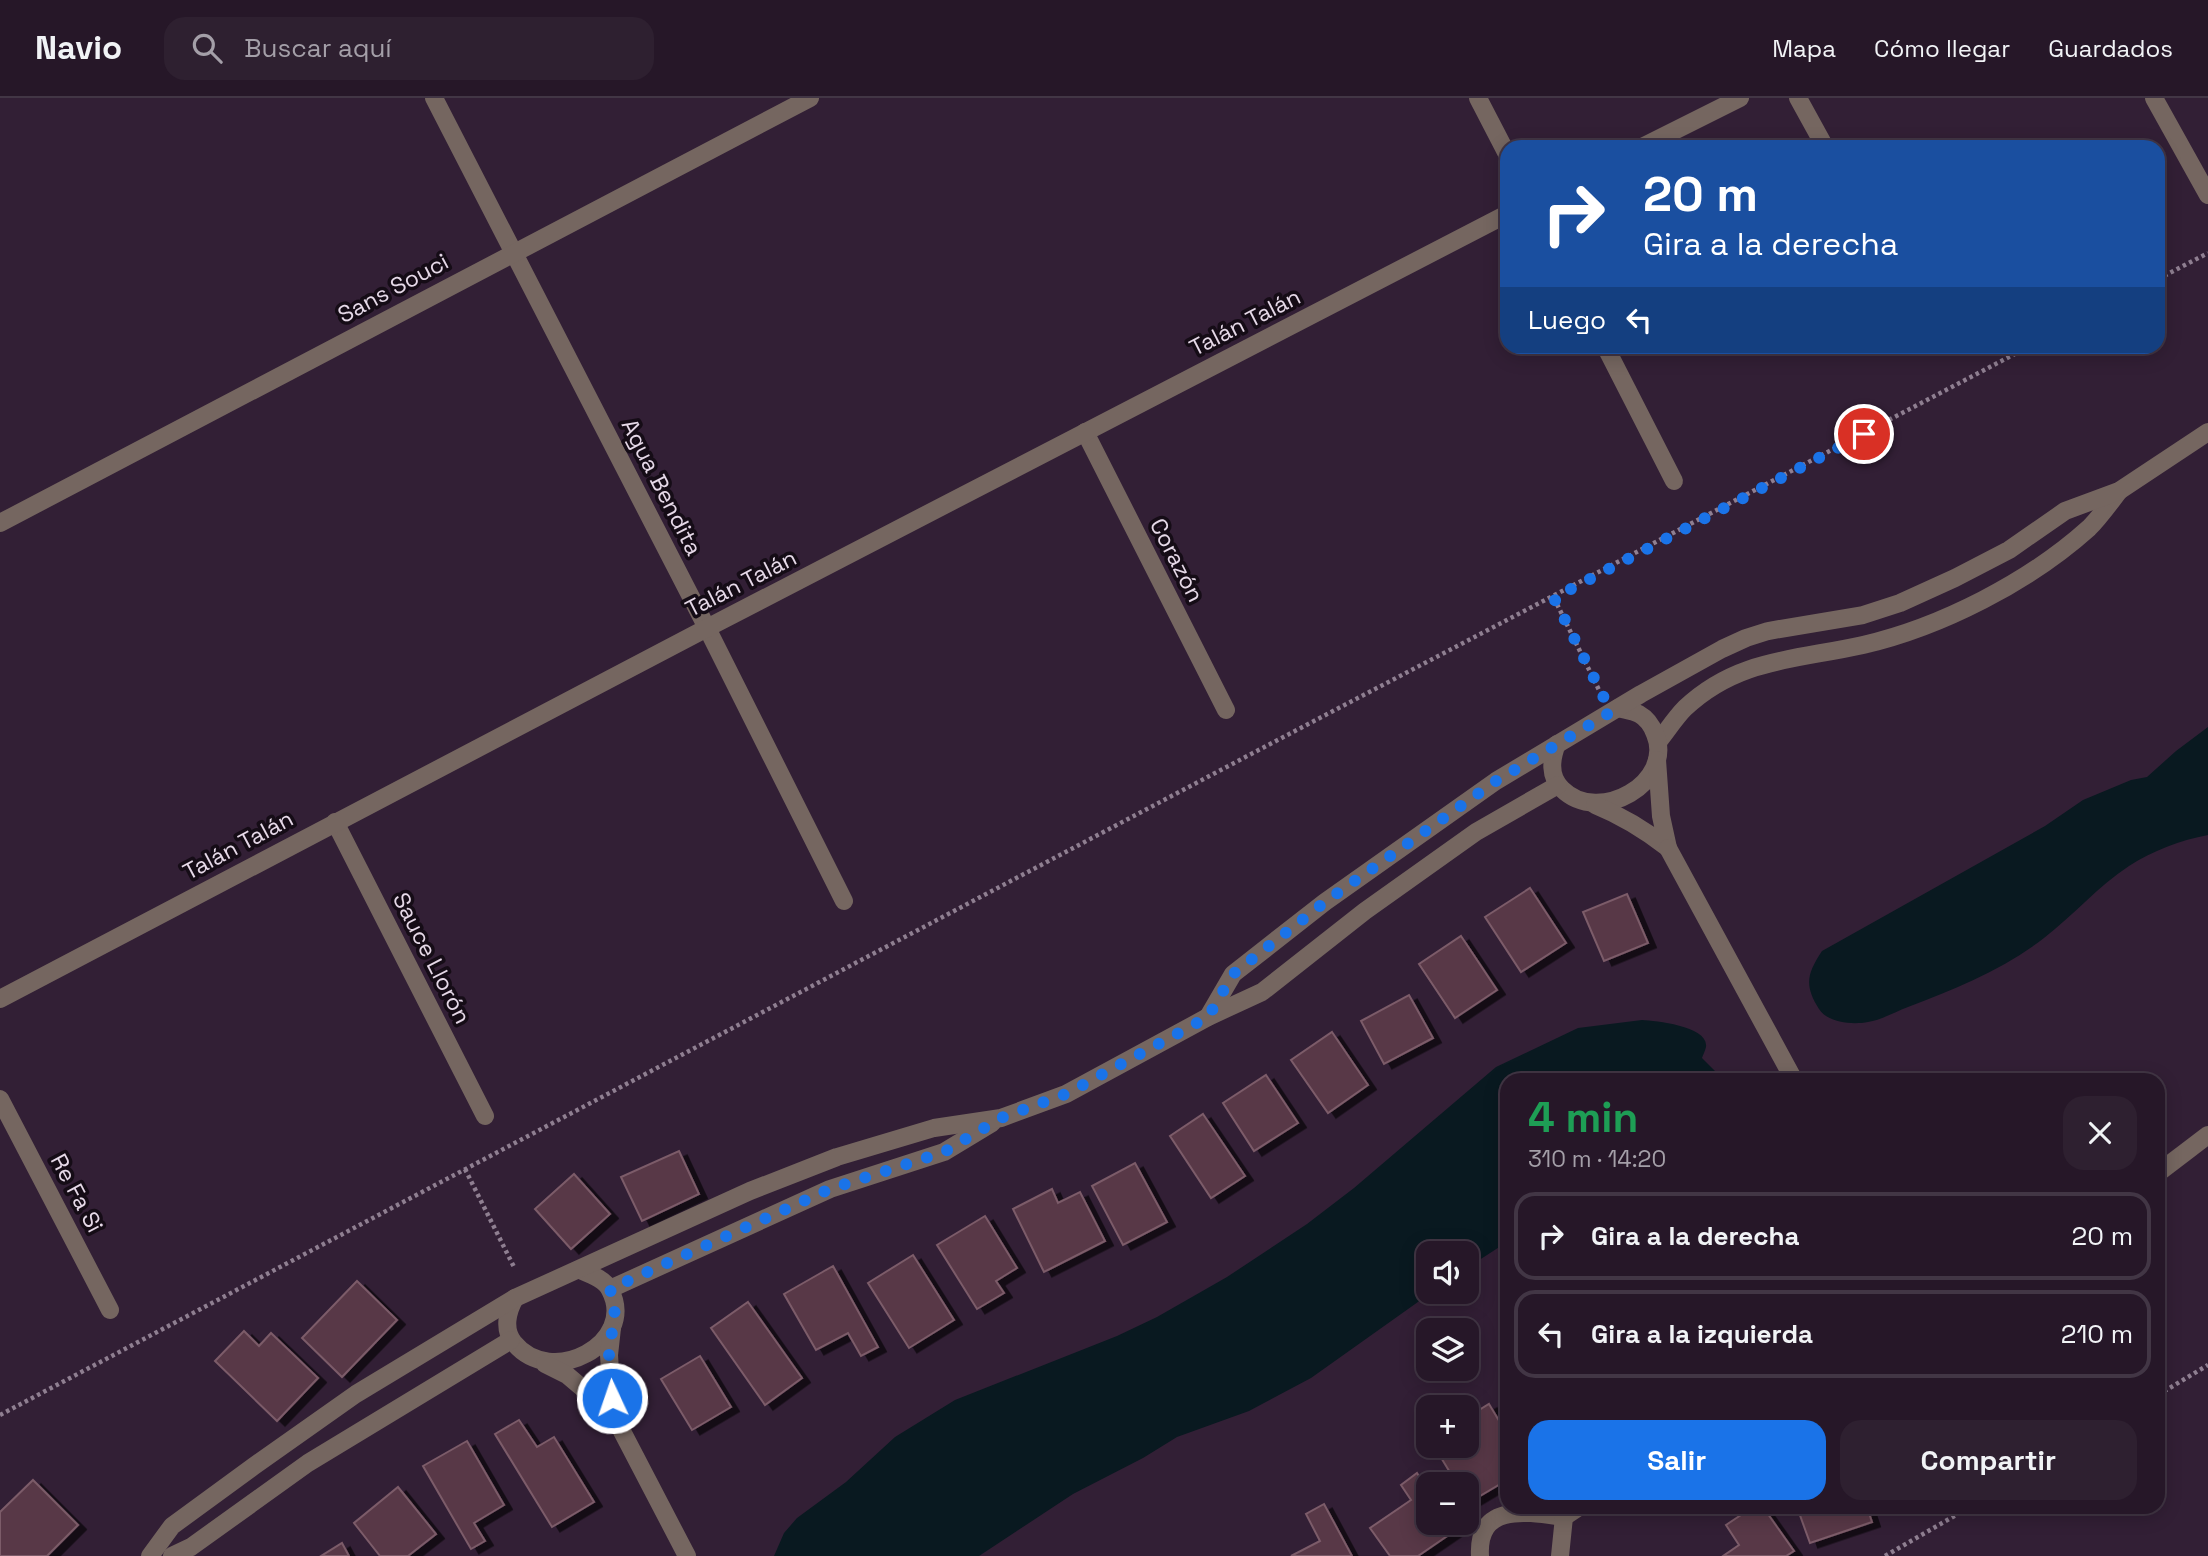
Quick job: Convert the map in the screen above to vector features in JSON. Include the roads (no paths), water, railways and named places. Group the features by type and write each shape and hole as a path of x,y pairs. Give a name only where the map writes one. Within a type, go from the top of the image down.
{"street":[{"name":"Agua Bendita","path":"434,98 707,628 844,901"},
{"name":"Sans Souci","path":"0,523 810,98"},
{"path":"1478,98 1500,140"},
{"path":"1656,140 1740,98"},
{"path":"1798,98 1821,140"},
{"path":"2154,98 2208,194"},
{"name":"Talán Talán","path":"0,999 707,628 1500,218"},
{"path":"1609,354 1674,481"},
{"name":"Corazón","path":"1085,432 1226,710"},
{"path":"1208,1017 1233,974 1325,902 1496,781 1614,710 1746,638 1769,631 1863,615 1900,603 1955,578 2009,550 2065,511 2119,491 2208,432"},
{"path":"1658,742 1684,709 1703,693 1750,668 1788,658 1863,645 1921,628 1975,603 2037,568 2080,535 2090,527 2119,491"},
{"path":"1614,710 1639,714 1650,723 1658,742 1661,816 1668,848 1790,1073"},
{"path":"1557,744 1552,764 1558,785 1569,796 1618,814 1643,828 1668,848"},
{"path":"1592,804 1630,796 1646,781 1657,760"},
{"path":"610,1289 830,1189 944,1152 1001,1118 1066,1094 1208,1017 1262,992 1365,912 1476,832 1558,785"},
{"name":"Sauce Llorón","path":"335,822 485,1116"},
{"name":"Re Fa Si","path":"0,1099 110,1310"},
{"path":"150,1556 172,1526 356,1394 521,1296 750,1191 838,1157 934,1128 1001,1118"},
{"path":"2165,1169 2208,1135"},
{"path":"580,1270 599,1279 610,1289 615,1308 609,1355 613,1414"},
{"path":"521,1296 508,1310 511,1340 521,1351 567,1375 613,1414 687,1556"},
{"path":"542,1362 582,1358 599,1345 612,1325"},
{"path":"172,1556 191,1547 308,1463 511,1340"},
{"path":"1480,1556 1479,1543 1484,1529 1506,1514"},
{"path":"1541,1514 1564,1517 1568,1514"},
{"path":"1560,1556 1564,1517"}]}
